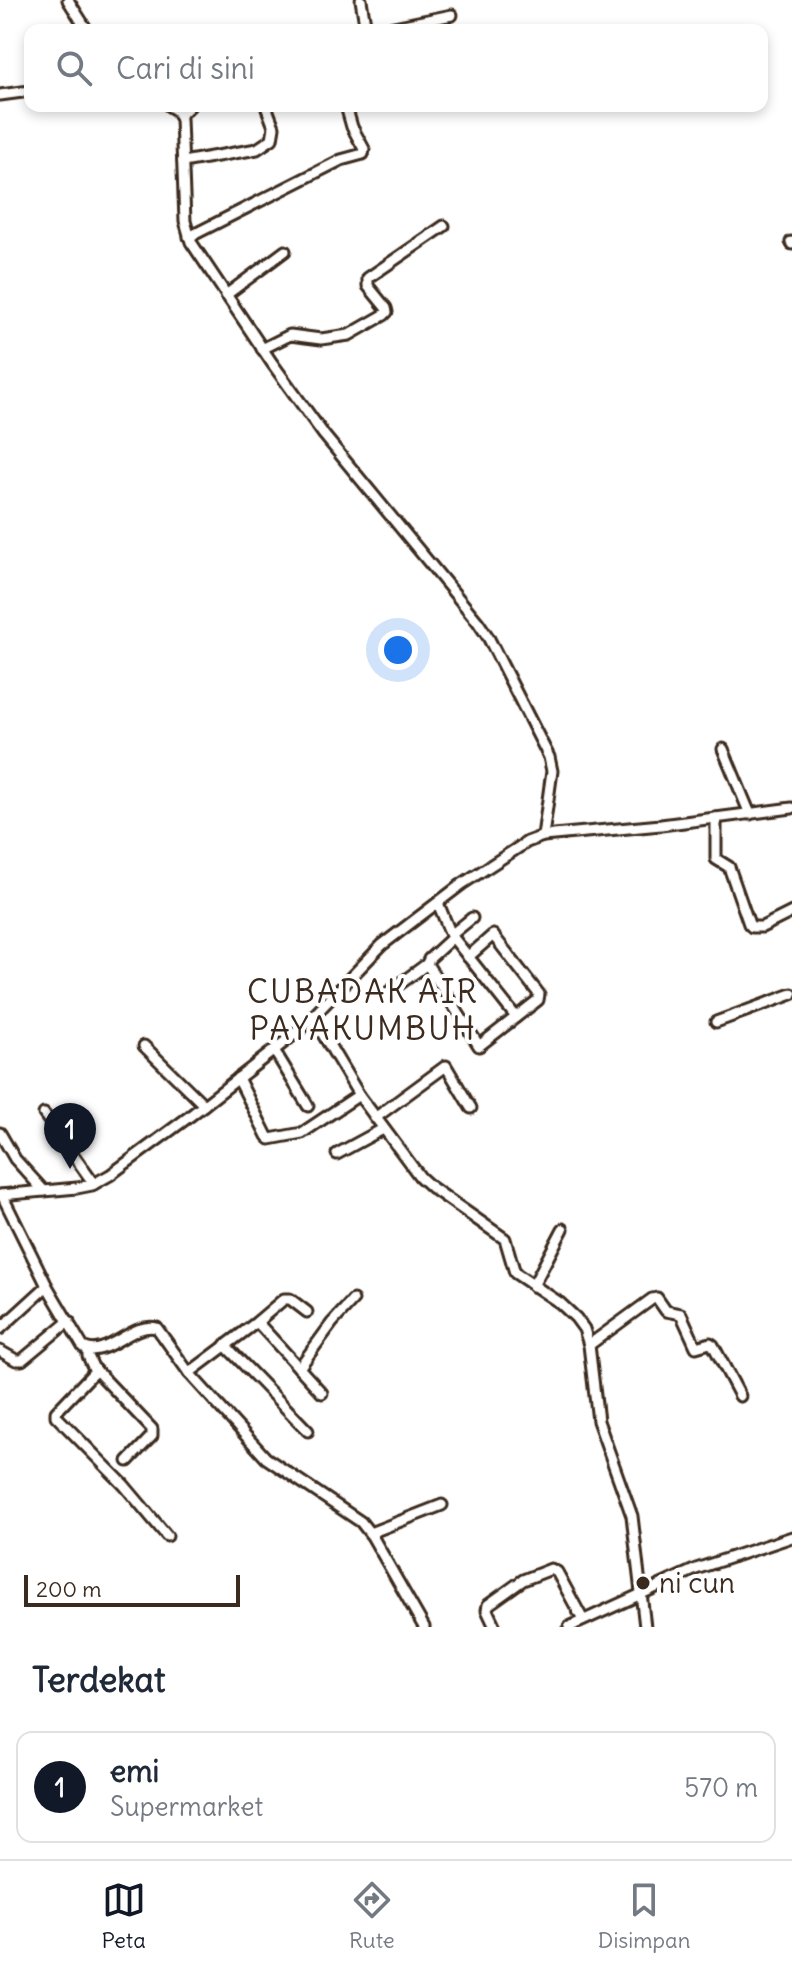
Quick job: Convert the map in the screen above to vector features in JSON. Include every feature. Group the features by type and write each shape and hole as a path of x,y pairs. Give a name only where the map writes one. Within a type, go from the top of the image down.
{"street":[{"path":"68,0 83,24"},
{"path":"361,0 365,24"},
{"path":"408,24 452,15"},
{"path":"0,95 24,92"},
{"path":"175,112 189,237 262,349 324,435 482,628 549,757 552,771 543,836"},
{"path":"183,162 260,147 274,135 268,112"},
{"path":"189,237 341,160 363,154 364,149 348,112"},
{"path":"262,349 290,335 321,339 349,335 384,315 386,308 368,286 368,278 444,226"},
{"path":"226,295 285,251"},
{"path":"723,749 750,814"},
{"path":"128,1461 152,1436 152,1429 90,1361 88,1350 79,1342 47,1286 1,1195 94,1184 110,1175 301,1029 382,945 462,884 527,842 543,836 792,808"},
{"path":"716,818 716,859 729,867 749,924 762,927 792,912"},
{"path":"438,903 452,936 516,1017"},
{"path":"386,994 427,964 472,918"},
{"path":"427,964 479,1046 538,1000 539,994 493,935 468,957"},
{"path":"716,1022 792,994"},
{"path":"312,1016 359,1095 425,1182 505,1239 515,1273 560,1303 584,1329 589,1345 598,1421 632,1516 645,1627"},
{"path":"144,1046 204,1105"},
{"path":"274,1050 308,1106"},
{"path":"375,1118 446,1066 471,1108"},
{"path":"238,1078 270,1139 302,1133 359,1095"},
{"path":"44,1114 94,1184"},
{"path":"337,1154 383,1129"},
{"path":"0,1133 15,1159 44,1191"},
{"path":"533,1286 563,1229"},
{"path":"0,1329 47,1286"},
{"path":"189,1373 285,1298 307,1312"},
{"path":"589,1345 657,1298 666,1311 681,1314 696,1347 713,1345 740,1396"},
{"path":"299,1368 353,1300"},
{"path":"0,1351 22,1360 69,1321"},
{"path":"257,1322 322,1393"},
{"path":"88,1350 99,1349 144,1327 153,1326 160,1330 189,1373 266,1458 355,1516 370,1533 424,1627"},
{"path":"225,1345 308,1431"},
{"path":"96,1370 56,1412 56,1416 124,1485 167,1536"},
{"path":"370,1533 442,1505"},
{"path":"569,1627 696,1569 792,1537"},
{"path":"495,1627 487,1610 488,1605 523,1580 551,1569 557,1572 583,1620"}],"place":[{"name":"emi","path":"70,1169"},
{"name":"ni cun","path":"643,1583"}],"district":[{"name":"CUBADAK AIR PAYAKUMBUH","path":"363,1010"}]}
